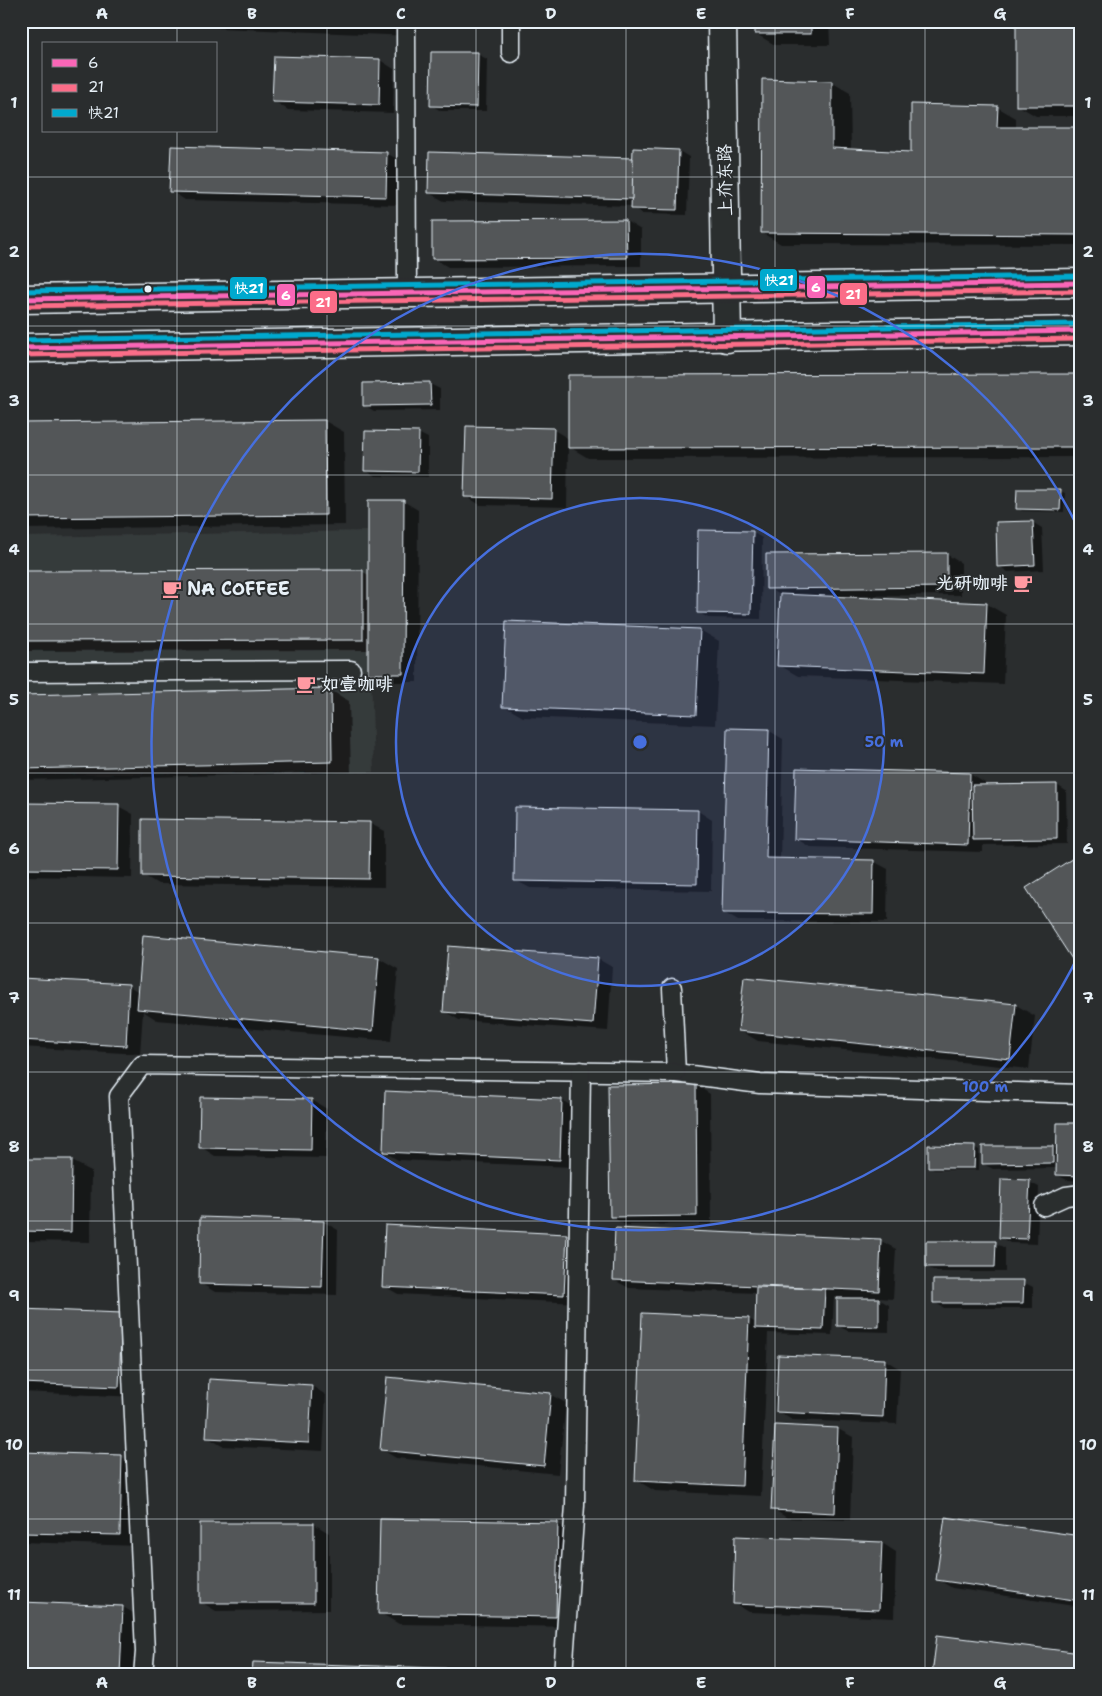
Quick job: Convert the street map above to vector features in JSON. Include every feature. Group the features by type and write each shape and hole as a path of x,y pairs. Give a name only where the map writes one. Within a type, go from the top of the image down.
{"main road":[{"name":"上夼东路","path":"722,21 728,288 727,338"},
{"path":"21,299 1081,283"},
{"path":"21,348 1081,331"}],"lane":[{"path":"406,21 407,294"},
{"path":"511,21 511,53"},
{"path":"21,672 351,670"},
{"path":"672,988 676,1073"},
{"path":"143,1675 145,1652 119,1096 142,1065 676,1073 760,1084 1081,1094"},
{"path":"563,1675 575,1505 582,1071"},
{"path":"1044,1206 1066,1196 1081,1194"}],"shaded area":[{"path":"367,531 374,772 21,775 21,537"}],"building":[{"path":"286,21 392,21 391,25"},
{"path":"755,21 811,21 811,34 755,34"},
{"path":"1016,21 1081,21 1081,106 1016,106"},
{"path":"431,52 478,52 477,107 430,106"},
{"path":"274,56 380,59 379,105 272,102"},
{"path":"762,79 832,81 832,148 911,152 911,104 998,106 997,127 1081,127 1081,235 761,233"},
{"path":"171,146 387,152 386,197 169,192"},
{"path":"633,148 679,150 677,210 631,209"},
{"path":"429,152 633,158 632,199 428,193"},
{"path":"626,220 627,258 432,259 432,221"},
{"path":"1081,374 1081,447 568,448 568,375"},
{"path":"430,382 431,405 363,406 363,383"},
{"path":"325,420 326,515 21,518 21,423"},
{"path":"466,426 554,428 552,499 464,497"},
{"path":"365,431 419,432 418,472 364,471"},
{"path":"1017,489 1061,489 1060,510 1016,509"},
{"path":"368,500 404,500 403,674 368,674"},
{"path":"1033,521 1035,565 997,567 996,522"},
{"path":"698,530 753,531 751,614 697,613"},
{"path":"947,553 947,587 766,589 766,554"},
{"path":"363,570 363,640 21,641 21,571"},
{"path":"780,594 987,603 984,674 777,666"},
{"path":"506,621 700,629 696,715 502,707"},
{"path":"331,688 332,762 21,769 21,695"},
{"path":"727,728 769,729 766,858 874,860 873,914 722,913"},
{"path":"796,768 970,773 968,845 794,839"},
{"path":"1057,784 1057,839 973,840 972,785"},
{"path":"21,803 119,804 118,870 21,869"},
{"path":"515,807 698,810 697,884 514,881"},
{"path":"142,819 370,822 369,879 142,876"},
{"path":"1078,855 1081,859 1081,973 1026,888"},
{"path":"143,935 379,957 373,1031 137,1009"},
{"path":"448,946 598,958 593,1024 443,1012"},
{"path":"744,977 1016,1004 1010,1059 738,1031"},
{"path":"21,978 129,984 126,1046 21,1040"},
{"path":"696,1084 697,1216 610,1217 608,1085"},
{"path":"385,1091 562,1099 560,1160 383,1152"},
{"path":"200,1097 312,1099 311,1150 199,1148"},
{"path":"1057,1123 1081,1123 1081,1176 1056,1175"},
{"path":"928,1145 975,1146 974,1168 928,1168"},
{"path":"982,1146 1053,1146 1053,1163 982,1164"},
{"path":"21,1159 72,1159 71,1232 21,1231"},
{"path":"1001,1179 1030,1180 1027,1239 999,1238"},
{"path":"200,1217 324,1221 322,1287 199,1284"},
{"path":"385,1225 567,1234 564,1295 382,1287"},
{"path":"615,1228 881,1239 879,1291 613,1280"},
{"path":"926,1241 996,1241 995,1267 926,1267"},
{"path":"933,1280 1024,1280 1023,1303 933,1303"},
{"path":"756,1287 825,1289 823,1330 755,1328"},
{"path":"837,1298 879,1298 879,1327 837,1326"},
{"path":"21,1309 122,1313 119,1387 21,1383"},
{"path":"642,1313 749,1318 742,1486 635,1481"},
{"path":"778,1355 885,1359 883,1417 776,1412"},
{"path":"387,1377 551,1393 544,1466 380,1450"},
{"path":"209,1379 312,1385 309,1443 206,1438"},
{"path":"775,1425 838,1428 835,1513 771,1510"},
{"path":"21,1452 122,1455 120,1535 21,1533"},
{"path":"945,1517 1081,1536 1081,1601 936,1580"},
{"path":"380,1519 558,1522 556,1617 378,1614"},
{"path":"200,1523 314,1523 314,1603 200,1603"},
{"path":"735,1536 882,1542 879,1610 733,1604"},
{"path":"21,1602 123,1606 120,1675 21,1675"},
{"path":"937,1635 1081,1653 1081,1675 932,1675"},
{"path":"253,1662 533,1671 532,1675 252,1675"}],"transit line":[{"name":"快21","path":"21,291 1081,276"},
{"name":"6","path":"21,299 1081,283"},
{"name":"21","path":"21,306 1081,291"},
{"name":"快21","path":"21,340 1081,324"},
{"name":"6","path":"21,348 1081,331"},
{"name":"21","path":"21,355 1081,339"}],"place":[{"name":"光研咖啡","path":"1023,583"},
{"name":"NA COFFEE","path":"172,589"},
{"name":"如壹咖啡","path":"306,684"}]}
